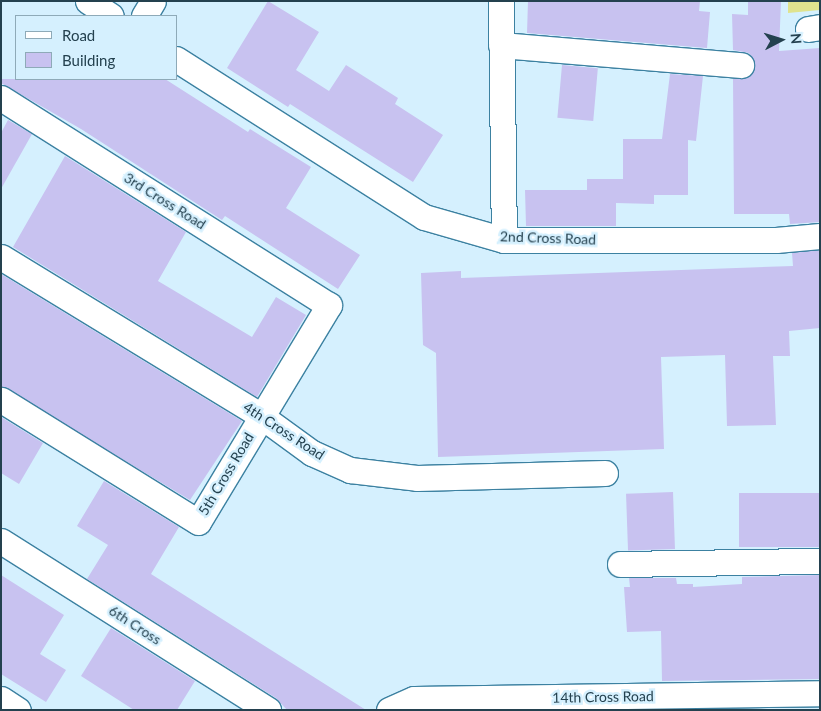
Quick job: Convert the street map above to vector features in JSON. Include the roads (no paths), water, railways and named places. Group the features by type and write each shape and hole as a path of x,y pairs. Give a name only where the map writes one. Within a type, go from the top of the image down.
{"street":[{"path":"88,1 109,15"},
{"path":"145,15 153,1"},
{"path":"501,1 504,240"},
{"path":"501,45 741,65"},
{"name":"2nd Cross Road","path":"178,60 424,217 504,240 776,240 820,236"},
{"name":"3rd Cross Road","path":"1,98 329,305"},
{"name":"4th Cross Road","path":"1,258 261,416 312,452 350,470 417,478 605,473"},
{"name":"5th Cross Road","path":"1,400 198,522 329,305"},
{"name":"6th Cross","path":"1,541 268,710"},
{"path":"620,564 820,561"},
{"name":"14th Cross Road","path":"389,710 414,699 820,694"},
{"path":"1,699 18,710"}]}
